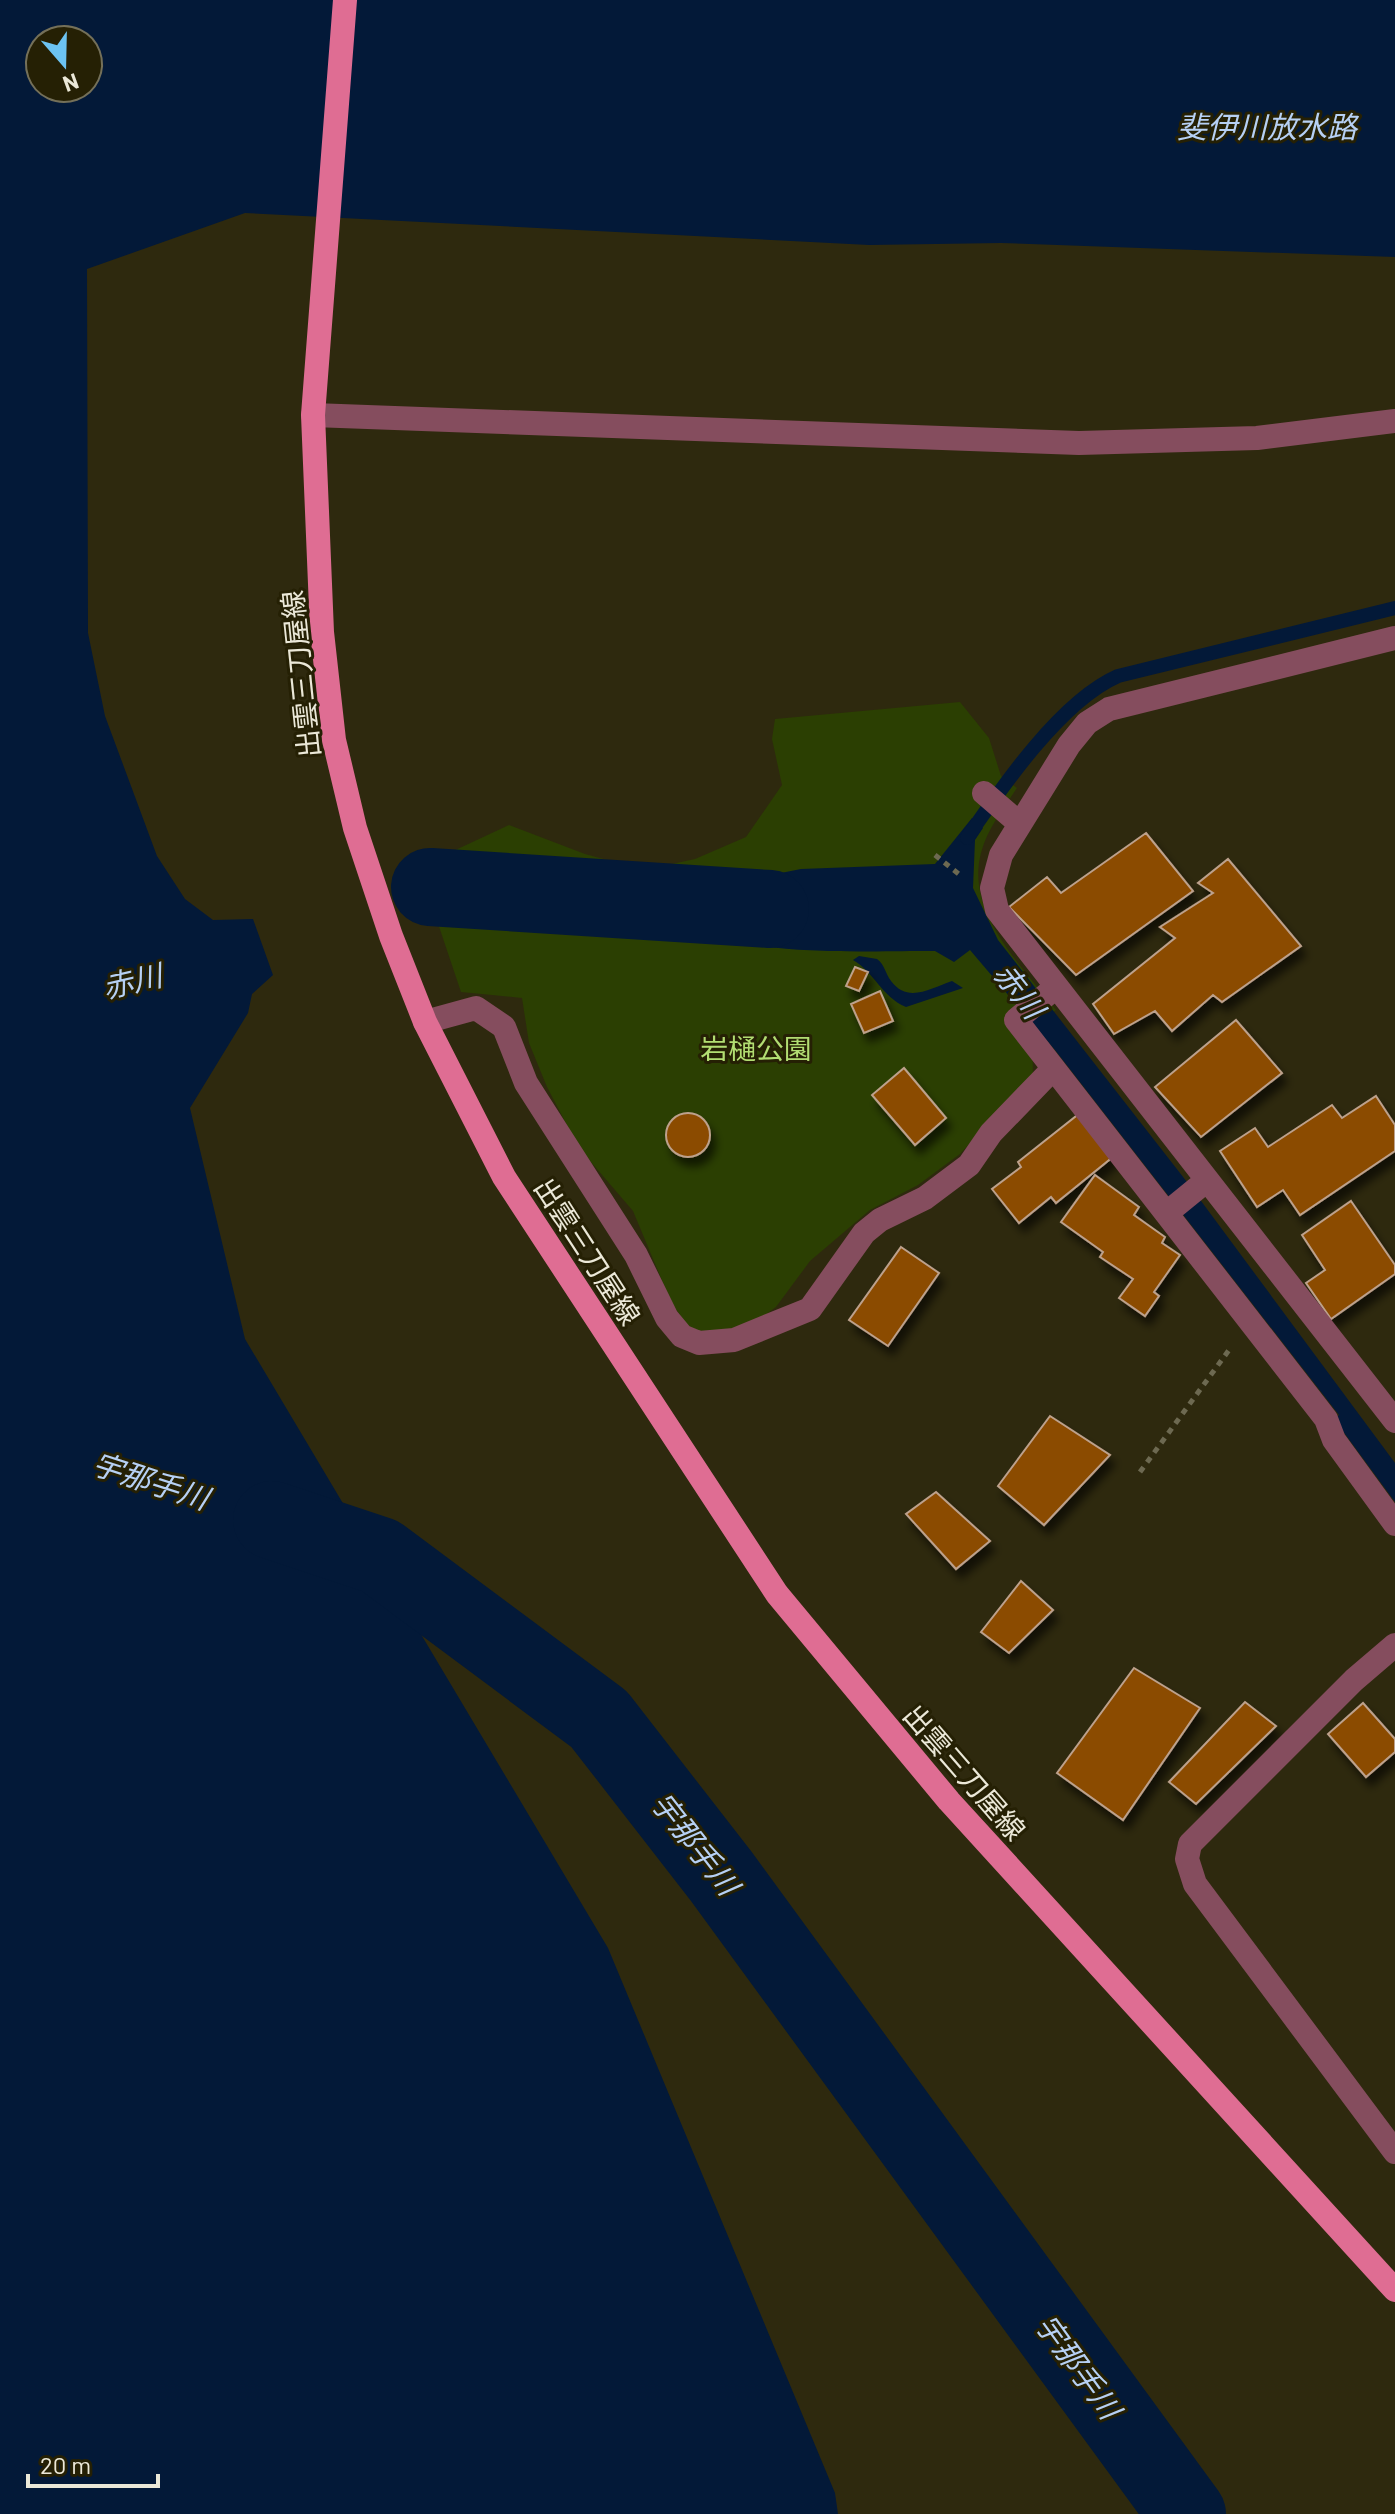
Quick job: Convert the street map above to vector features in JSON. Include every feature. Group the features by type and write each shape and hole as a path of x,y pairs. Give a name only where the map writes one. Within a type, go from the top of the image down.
{"main road":[{"name":"出雲三刀屋線","path":"345,0 313,415 322,632 334,740 355,828 391,936 425,1022 504,1177 777,1594 949,1801 1395,2290"}],"street":[{"path":"313,415 1079,443 1257,438 1395,421"},
{"path":"1395,638 1109,709 1087,723 1069,745 999,806 993,900 1050,992 1395,1421"},
{"path":"1050,992 1016,1020 1170,1210 1326,1419 1334,1440 1395,1524"},
{"path":"425,1022 476,1008 504,1027 526,1083 636,1255 667,1318 682,1336 699,1343 734,1340 810,1309 864,1233 880,1220 925,1198 969,1165 991,1133 1039,1087 1051,1065"},
{"path":"1170,1210 1202,1184"},
{"path":"1395,1645 1354,1680 1190,1844 1187,1859 1195,1884 1395,2152"}],"path":[{"path":"935,855 942,860"},
{"path":"1140,1472 1252,1320"}],"green space":[{"name":"岩樋公園","path":"960,702 989,738 1001,776 1017,788 987,836 978,875 981,897 1000,938 1056,1010 1032,1029 1033,1075 960,1154 918,1185 870,1210 810,1261 776,1307 753,1324 715,1336 689,1328 671,1302 633,1211 579,1148 547,1087 529,1043 522,998 461,992 419,867 509,825 585,854 644,870 695,859 746,837 782,785 772,739 775,719"}],"water":[{"name":"斐伊川放水路","path":"0,0 1395,0 1395,257 1001,243 869,245 245,213 87,269 88,633 105,716 157,856 185,899 213,920 253,919 273,975 252,994 248,1013 190,1108 245,1339 608,1948 835,2493 838,2514 0,2514"},
{"path":"972,818 983,828 975,840 973,888 998,940 1187,1182 1395,1463 1395,1502 1334,1419 1339,1415 1055,1050 970,950 954,962 935,951 832,951 755,945 720,937 689,925 665,908 665,896 801,869 935,864"},
{"path":"859,956 877,959 891,981 905,992 920,992 952,981 963,988 906,1007 891,997 853,960"}],"building":[{"path":"1146,833 1193,891 1076,975 1009,907 1047,877 1061,893"},
{"path":"1228,859 1301,946 1222,1002 1213,995 1172,1031 1155,1011 1114,1034 1093,1004 1175,938 1160,927 1213,893 1198,883"},
{"path":"855,967 868,972 859,991 846,986"},
{"path":"880,991 893,1021 864,1033 851,1004"},
{"path":"1236,1020 1282,1073 1201,1137 1155,1087"},
{"path":"904,1068 946,1118 915,1145 872,1095"},
{"path":"1376,1096 1395,1125 1395,1151 1300,1215 1283,1190 1257,1207 1220,1151 1255,1128 1268,1147 1332,1105 1342,1118"},
{"path":"688,1113 703,1120 710,1135 703,1150 688,1157 673,1150 666,1135 673,1120"},
{"path":"1080,1113 1114,1156 1056,1203 1051,1197 1019,1223 992,1189 1021,1167 1018,1162"},
{"path":"1095,1175 1139,1207 1134,1215 1165,1237 1162,1243 1180,1255 1154,1292 1159,1296 1145,1316 1119,1298 1133,1279 1100,1257 1103,1252 1061,1222"},
{"path":"1351,1201 1395,1265 1395,1274 1331,1319 1306,1283 1325,1270 1302,1235"},
{"path":"901,1247 939,1273 888,1346 849,1320"},
{"path":"1050,1416 1110,1455 1044,1525 998,1486"},
{"path":"936,1492 990,1541 956,1569 906,1514"},
{"path":"1021,1581 1053,1610 1009,1653 981,1632"},
{"path":"1134,1668 1200,1708 1123,1820 1057,1773"},
{"path":"1245,1702 1276,1726 1196,1804 1169,1782"},
{"path":"1363,1703 1395,1739 1395,1752 1366,1777 1328,1734"}],"waterway":[{"path":"967,838 1015,771 1054,725 1097,688 1118,676 1395,608"},
{"name":"赤川","path":"430,887 770,909"},
{"name":"宇那手川","path":"272,1520 380,1556 599,1719 721,1876 1187,2514"}]}
